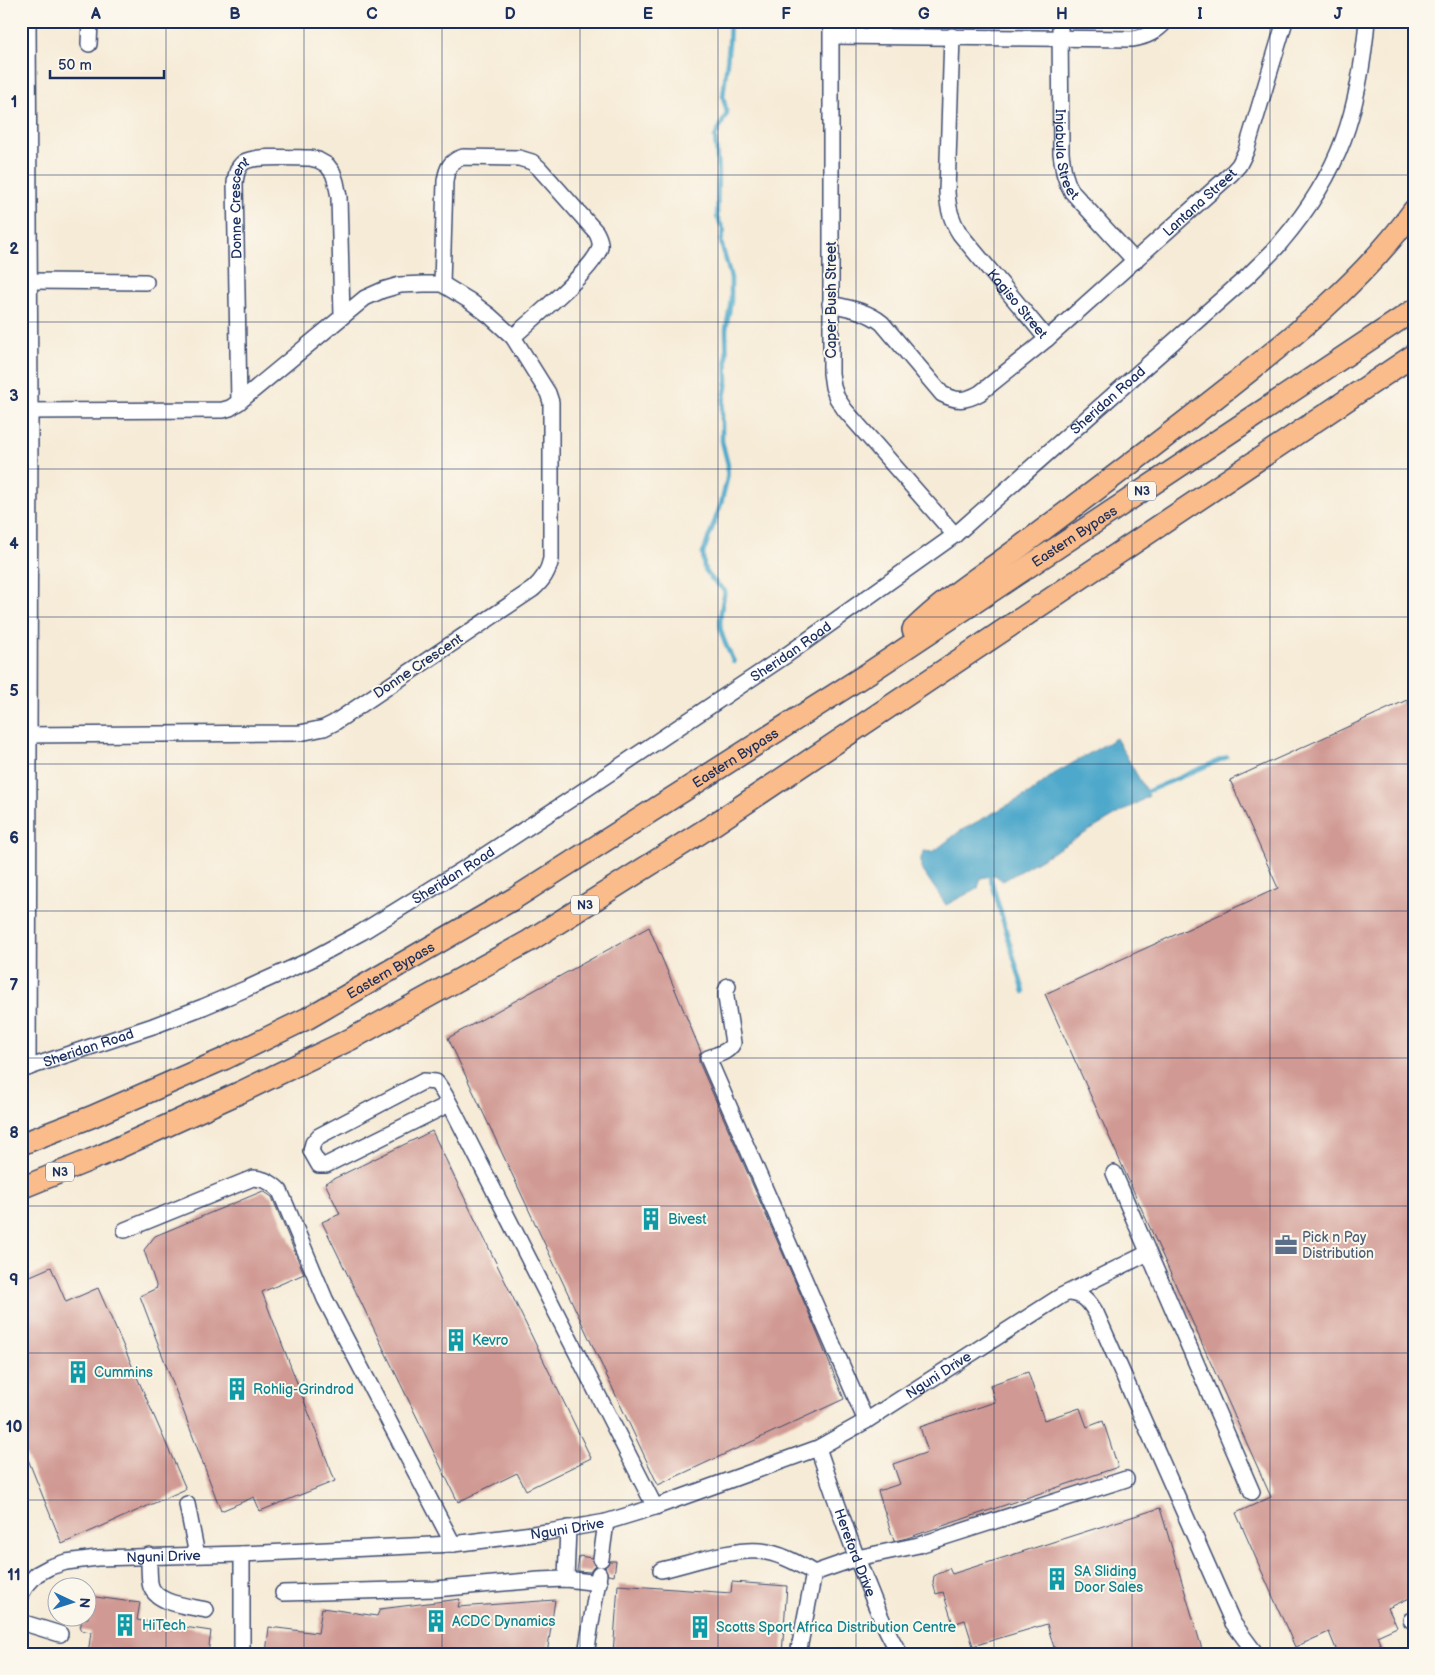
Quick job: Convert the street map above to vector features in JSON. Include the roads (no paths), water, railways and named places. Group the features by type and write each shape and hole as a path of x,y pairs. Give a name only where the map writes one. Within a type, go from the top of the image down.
{"highway":[{"path":"870,672 921,622 946,602 1148,451 1291,338 1326,307 1372,260 1414,210"},
{"name":"Eastern Bypass","path":"21,1144 91,1117 198,1070 308,1018 515,898 870,672 1414,310"},
{"name":"N3","path":"21,1188 100,1156 241,1092 351,1039 529,941 716,823 1414,355"}],"street":[{"path":"24,1068 26,411 30,281 25,90 28,21"},
{"path":"90,21 90,44"},
{"name":"Injabula Street","path":"1060,21 1061,153 1063,172 1072,192 1135,261"},
{"path":"832,28 952,36 1133,39 1156,32 1166,21"},
{"name":"Lantana Street","path":"1047,339 1239,165 1246,151 1285,21"},
{"name":"Sheridan Road","path":"24,1068 99,1045 203,1008 310,960 362,932 582,792 788,654 955,535 1241,281 1280,244 1307,210 1338,156 1356,98 1367,21"},
{"name":"Caper Bush Street","path":"832,28 830,304 833,387 837,398 845,410 955,535"},
{"name":"Kagiso Street","path":"830,304 867,314 882,323 942,394 961,401 971,399 980,393 1047,339 960,234 952,222 948,210 952,36"},
{"name":"Donne Crescent","path":"239,402 235,183 239,167 244,162 254,159 310,158 327,165 333,172 339,197 342,316"},
{"path":"26,411 214,411 230,408 293,359 365,298 382,290 400,285 442,284 446,172 450,164 463,158 519,158 532,162 596,232 599,238 600,246 590,264 513,337"},
{"path":"30,281 146,282"},
{"name":"Donne Crescent","path":"26,735 300,733 314,731 334,723 533,589 542,581 551,559 551,402 548,393 513,337 470,301 442,284"},
{"path":"728,986 726,998 733,1043 724,1052 708,1058 866,1421"},
{"path":"449,1104 326,1166 318,1165 311,1151 313,1143 319,1136 424,1081 436,1082 449,1104 655,1506"},
{"path":"1114,1173 1252,1492"},
{"path":"125,1230 253,1178 264,1179 272,1183 280,1191 325,1299 453,1544"},
{"name":"Nguni Drive","path":"21,1594 37,1574 66,1562 97,1558 242,1554 453,1544 548,1532 606,1522 818,1448 866,1421 1052,1302 1148,1253"},
{"path":"1070,1293 1085,1298 1096,1312 1233,1623 1256,1654"},
{"name":"Hereford Drive","path":"818,1448 857,1558 894,1651"},
{"path":"814,1573 857,1558 919,1545 1126,1479"},
{"path":"187,1504 197,1555"},
{"path":"586,1654 600,1572 606,1522"},
{"path":"566,1579 568,1528"},
{"path":"661,1570 748,1550 775,1554 799,1564 814,1573"},
{"path":"242,1554 242,1654"},
{"path":"149,1556 150,1584 158,1598 206,1610"},
{"path":"283,1593 435,1589 566,1579 600,1572"},
{"path":"798,1654 814,1573"},
{"path":"21,1622 60,1634"}],"water":[{"path":"1116,738 1149,796 1003,881 995,875 981,878 978,888 946,905 921,868 921,858 924,851 933,852 960,831 1030,793 1054,774"}],"waterway":[{"path":"730,21 723,97 727,113 715,137 718,170 717,217 724,231 721,242 731,278 731,301 726,329 727,382 722,408 722,441 728,465 721,504 703,553 704,568 711,578 725,591 720,628 734,662"},
{"path":"1146,792 1227,757"},
{"path":"990,876 1024,992"}],"place":[{"name":"Bivest","path":"651,1219"},
{"name":"Pick n Pay Distribution","path":"1286,1245"},
{"name":"Kevro","path":"456,1340"},
{"name":"Cummins","path":"78,1372"},
{"name":"Rohlig-Grindrod","path":"237,1389"},
{"name":"SA Sliding Door Sales","path":"1057,1579"},
{"name":"ACDC Dynamics","path":"436,1621"},
{"name":"HiTech","path":"125,1625"},
{"name":"Scotts Sport Africa Distribution Centre","path":"700,1627"}]}
